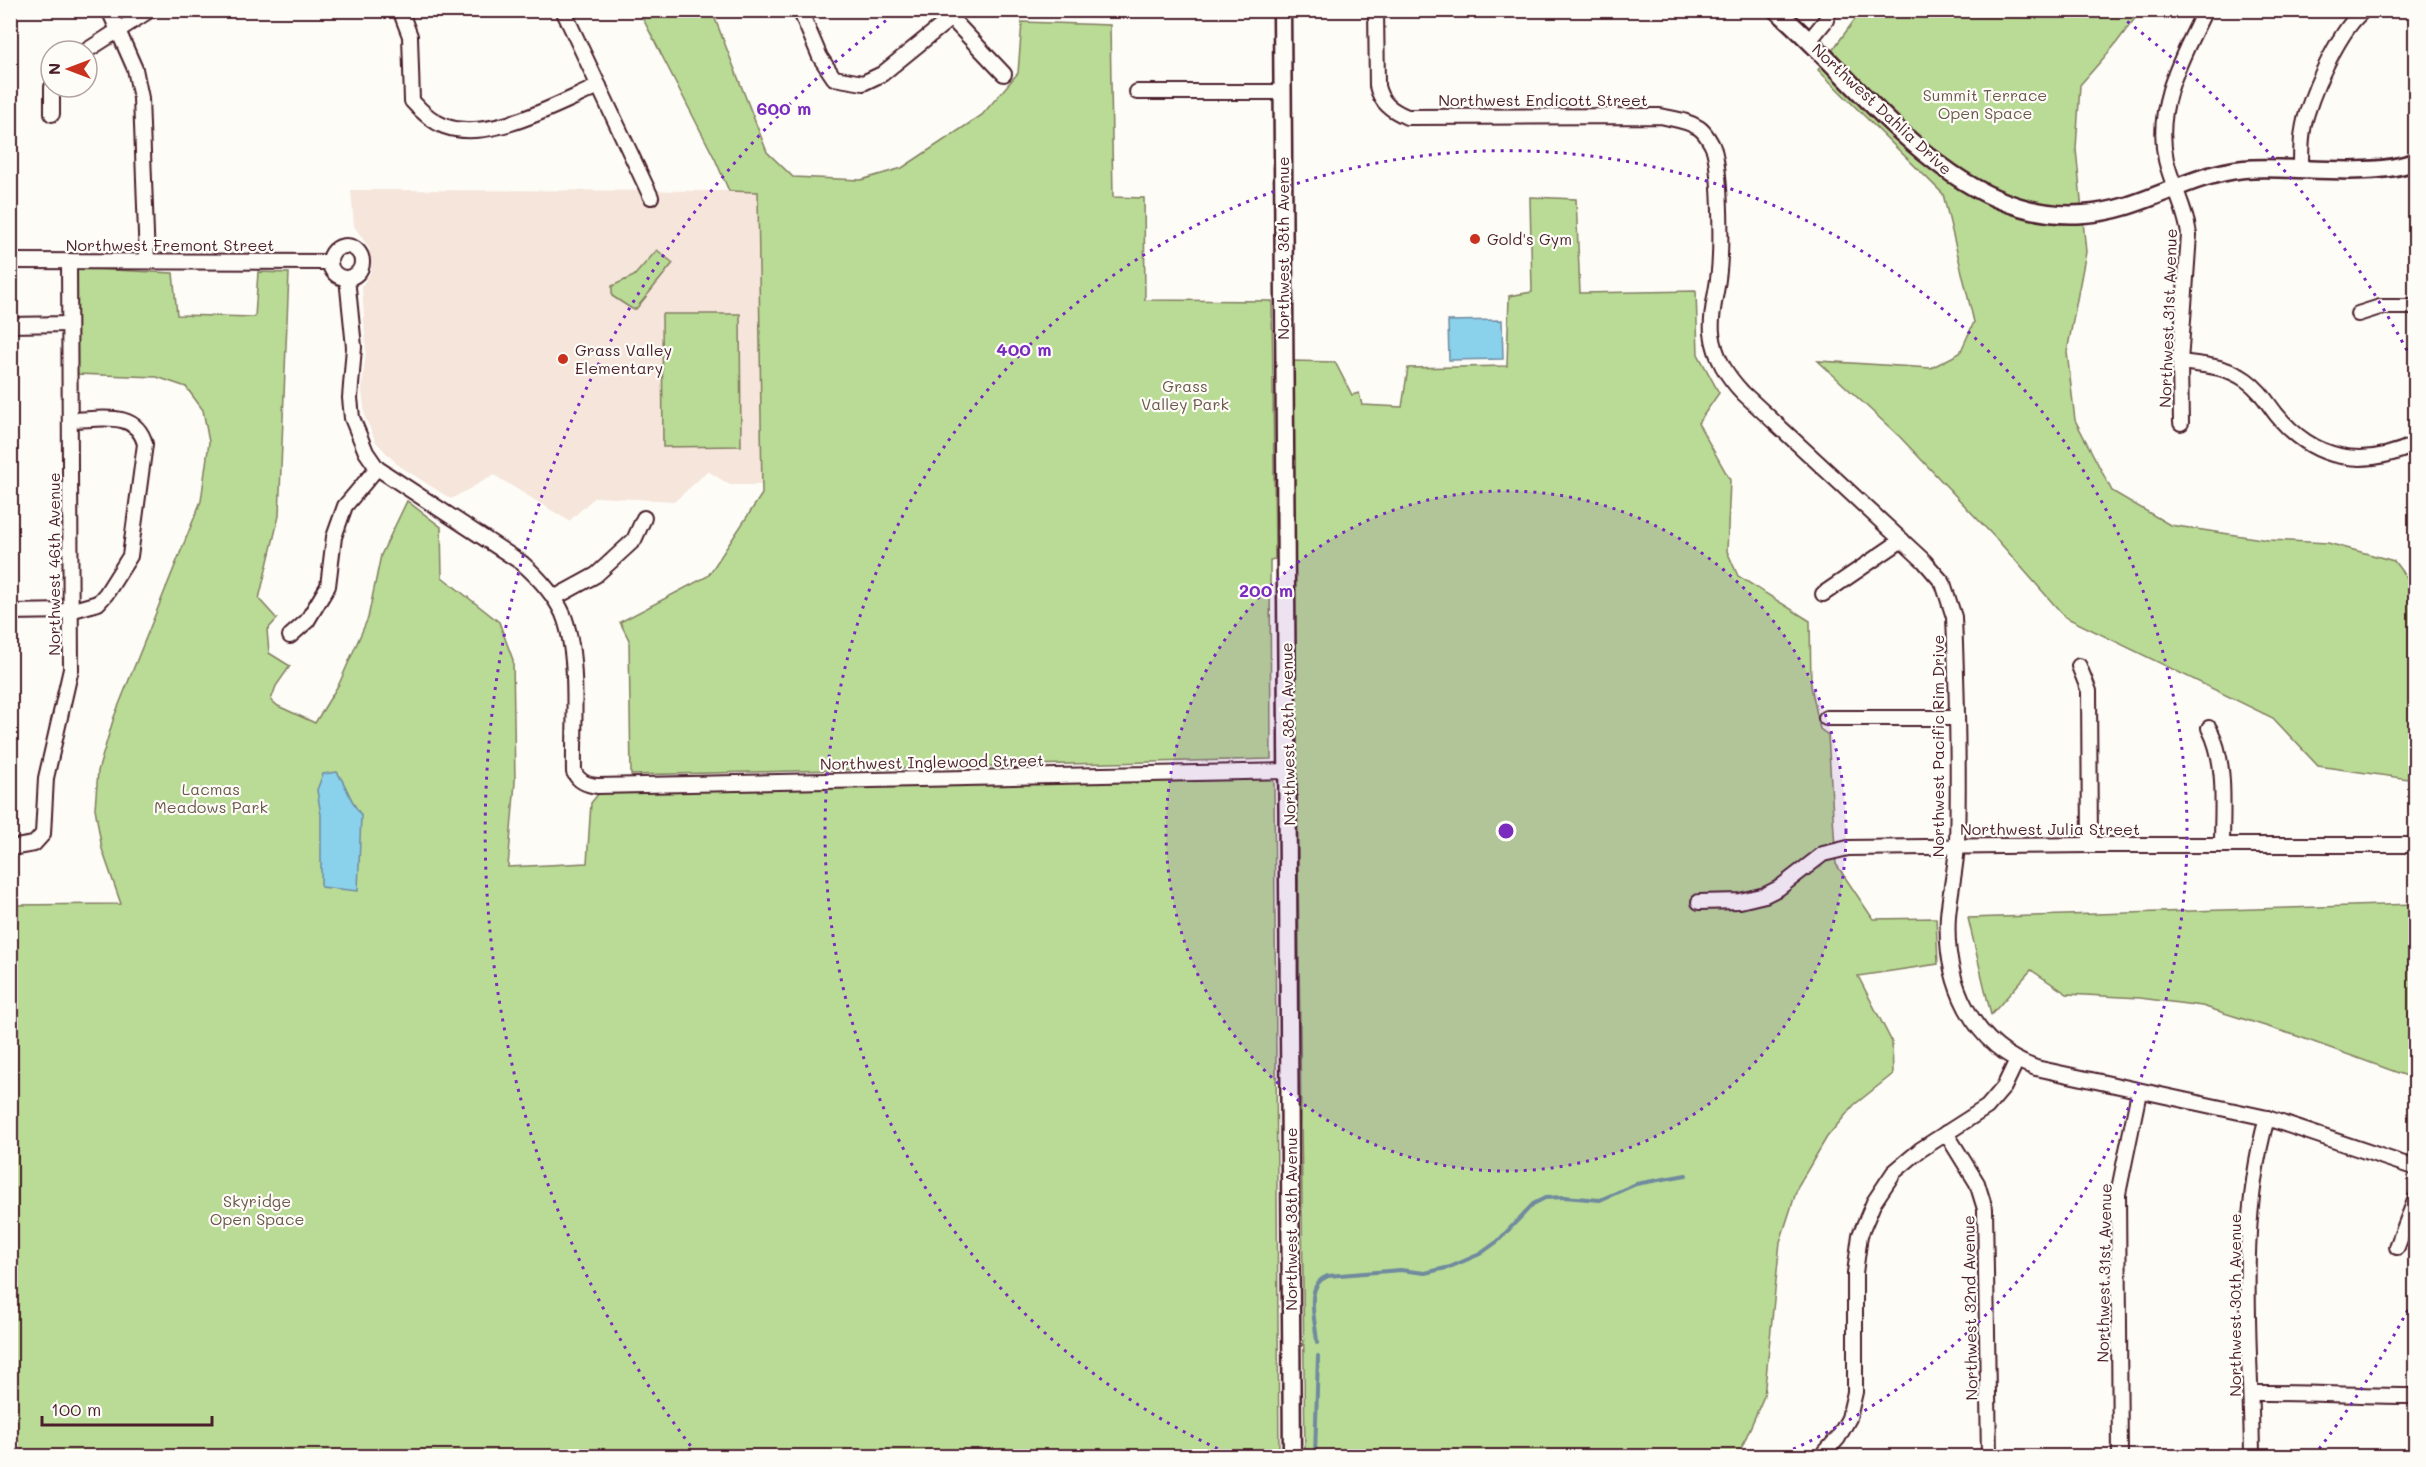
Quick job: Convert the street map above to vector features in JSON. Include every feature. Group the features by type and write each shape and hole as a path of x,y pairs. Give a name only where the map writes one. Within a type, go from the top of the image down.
{"street":[{"path":"109,10 135,69 141,98 147,261"},
{"path":"99,42 150,10"},
{"path":"400,10 410,36 412,101 425,115 444,126 466,131 513,122 599,86"},
{"path":"562,10 651,197"},
{"path":"800,10 820,57 834,78 863,83 882,74 952,14 1004,75"},
{"name":"Northwest 38th Avenue","path":"1282,10 1292,1456"},
{"name":"Northwest Endicott Street","path":"1376,10 1377,86 1380,97 1386,105 1407,117 1659,116 1686,122 1701,129"},
{"name":"Northwest Dahlia Drive","path":"1776,10 1938,165 1973,189 2007,204 2053,214 2083,215 2118,210 2155,198 2176,185 2204,175 2245,169 2380,169 2403,166 2415,161"},
{"path":"1809,41 1827,20 1829,10"},
{"name":"Northwest 31st Avenue","path":"2181,423 2180,362 2189,235 2186,215 2166,160 2163,129 2166,100 2173,78 2205,10"},
{"path":"2301,169 2301,139 2307,113 2345,32 2364,10"},
{"path":"1137,92 1282,92"},
{"path":"51,99 52,114"},
{"name":"Northwest Pacific Rim Drive","path":"1701,129 1714,148 1718,173 1719,277 1712,310 1712,334 1717,356 1727,375 1743,393 1902,540 1943,583 1954,617 1957,846 1948,918 1948,953 1952,973 1968,1015 1990,1043 2016,1062 2139,1092 2266,1118 2415,1168"},
{"path":"345,245 358,251 362,266 358,273 347,278 338,275 330,262 334,251 345,245"},
{"name":"Northwest Fremont Street","path":"10,261 330,262"},
{"name":"Northwest 46th Avenue","path":"14,848 34,844 43,834 46,778 70,676 69,261"},
{"path":"347,278 354,347 350,398 352,418 358,437 377,468 522,563 539,578 554,598 596,575 634,540 644,518"},
{"path":"2358,314 2380,307 2415,307"},
{"path":"10,325 69,324"},
{"path":"2180,362 2221,367 2244,379 2262,392 2276,414 2296,434 2322,451 2352,459 2370,459 2398,452 2415,444"},
{"path":"10,612 70,611 98,603 130,556 145,444 137,425 129,422 70,420"},
{"path":"290,636 308,621 328,586 334,537 345,506 377,468"},
{"path":"1823,594 1902,540"},
{"name":"Northwest Inglewood Street","path":"554,598 569,631 573,654 574,772 578,779 598,786 1288,771"},
{"path":"2079,666 2089,691 2090,844"},
{"path":"1826,718 1955,718"},
{"path":"2209,728 2216,742 2221,763 2222,845"},
{"name":"Northwest Julia Street","path":"1699,902 1740,901 1765,895 1779,888 1823,854 1848,848 2090,844 2415,845"},
{"path":"1822,1456 1838,1438 1849,1418 1855,1392 1855,1273 1860,1235 1874,1202 1894,1172 1920,1150 1971,1120 1987,1107 2004,1087 2016,1062"},
{"name":"Northwest 31st Avenue","path":"2120,1456 2118,1194 2139,1092"},
{"name":"Northwest 30th Avenue","path":"2252,1456 2250,1207 2258,1148 2266,1118"},
{"name":"Northwest 32nd Avenue","path":"1946,1133 1977,1183 1985,1209 1989,1456"},
{"path":"2397,1246 2415,1198"},
{"path":"2252,1393 2319,1392 2363,1396 2415,1396"}],"shaded area":[{"name":"Grass Valley Elementary","path":"351,190 758,191 762,485 730,485 708,471 675,501 595,497 569,521 494,475 451,499 398,465 376,442 365,417 362,390 366,350 362,286 371,272 369,248 354,226"}],"green space":[{"name":"Summit Terrace Open Space","path":"2034,10 2056,15 2065,11 2139,13 2080,85 2076,149 2086,252 2067,352 2075,420 2112,491 2170,525 2268,540 2328,543 2394,561 2415,589 2415,780 2318,766 2273,718 2065,617 2001,544 1900,437 1818,361 1931,368 1960,353 1974,322 1943,194 1818,70 1861,11"},
{"name":"Grass Valley Park","path":"639,11 712,11 767,152 793,177 861,180 902,168 982,115 1018,73 1022,22 1110,25 1113,197 1144,198 1145,300 1272,301 1275,559 1270,560 1271,759 631,775 629,640 620,622 708,576 762,494 758,192 729,191"},
{"path":"1530,197 1576,199 1580,293 1696,291 1698,354 1719,393 1698,423 1730,480 1727,551 1738,576 1810,621 1811,686 1820,729 1828,735 1836,864 1873,919 1936,918 1938,964 1858,976 1892,1042 1893,1074 1854,1105 1827,1137 1798,1186 1780,1242 1764,1396 1738,1456 1305,1456 1292,361 1335,362 1352,395 1359,393 1362,405 1402,407 1408,368 1507,366 1509,296 1532,292"},
{"path":"657,250 673,263 636,309 632,309 612,296 612,286 634,276"},
{"path":"74,268 173,273 177,315 255,317 258,272 289,273 279,516 259,599 277,619 267,630 269,653 290,666 276,686 271,700 278,706 315,723 339,684 368,618 381,555 407,501 441,527 442,577 499,622 513,660 515,782 508,867 587,863 591,803 599,793 1270,779 1274,782 1279,1456 11,1456 10,905 121,904 102,849 95,808 98,771 114,717 201,501 209,442 203,410 186,387 157,377 75,374"},
{"path":"662,314 740,314 741,446 663,447"},
{"path":"2415,904 2415,1079 2297,1036 2202,1006 2140,998 2067,994 2031,970 1991,1015 1968,918"}],"water":[{"path":"1502,320 1503,359 1449,360 1448,321"},
{"path":"337,772 361,815 358,891 321,887 321,815 317,790 323,774"}],"waterway":[{"path":"1317,1343 1313,1295 1320,1281 1328,1276 1400,1270 1425,1273 1450,1267 1480,1254 1498,1241 1533,1204 1545,1198 1600,1200 1636,1184 1686,1175"},
{"path":"1315,1456 1318,1356"}],"place":[{"name":"Gold's Gym","path":"1475,239"},
{"name":"Grass Valley Elementary","path":"563,359"}],"park label":[{"name":"Lacmas Meadows Park","path":"211,798"},
{"name":"Skyridge Open Space","path":"257,1210"}]}
